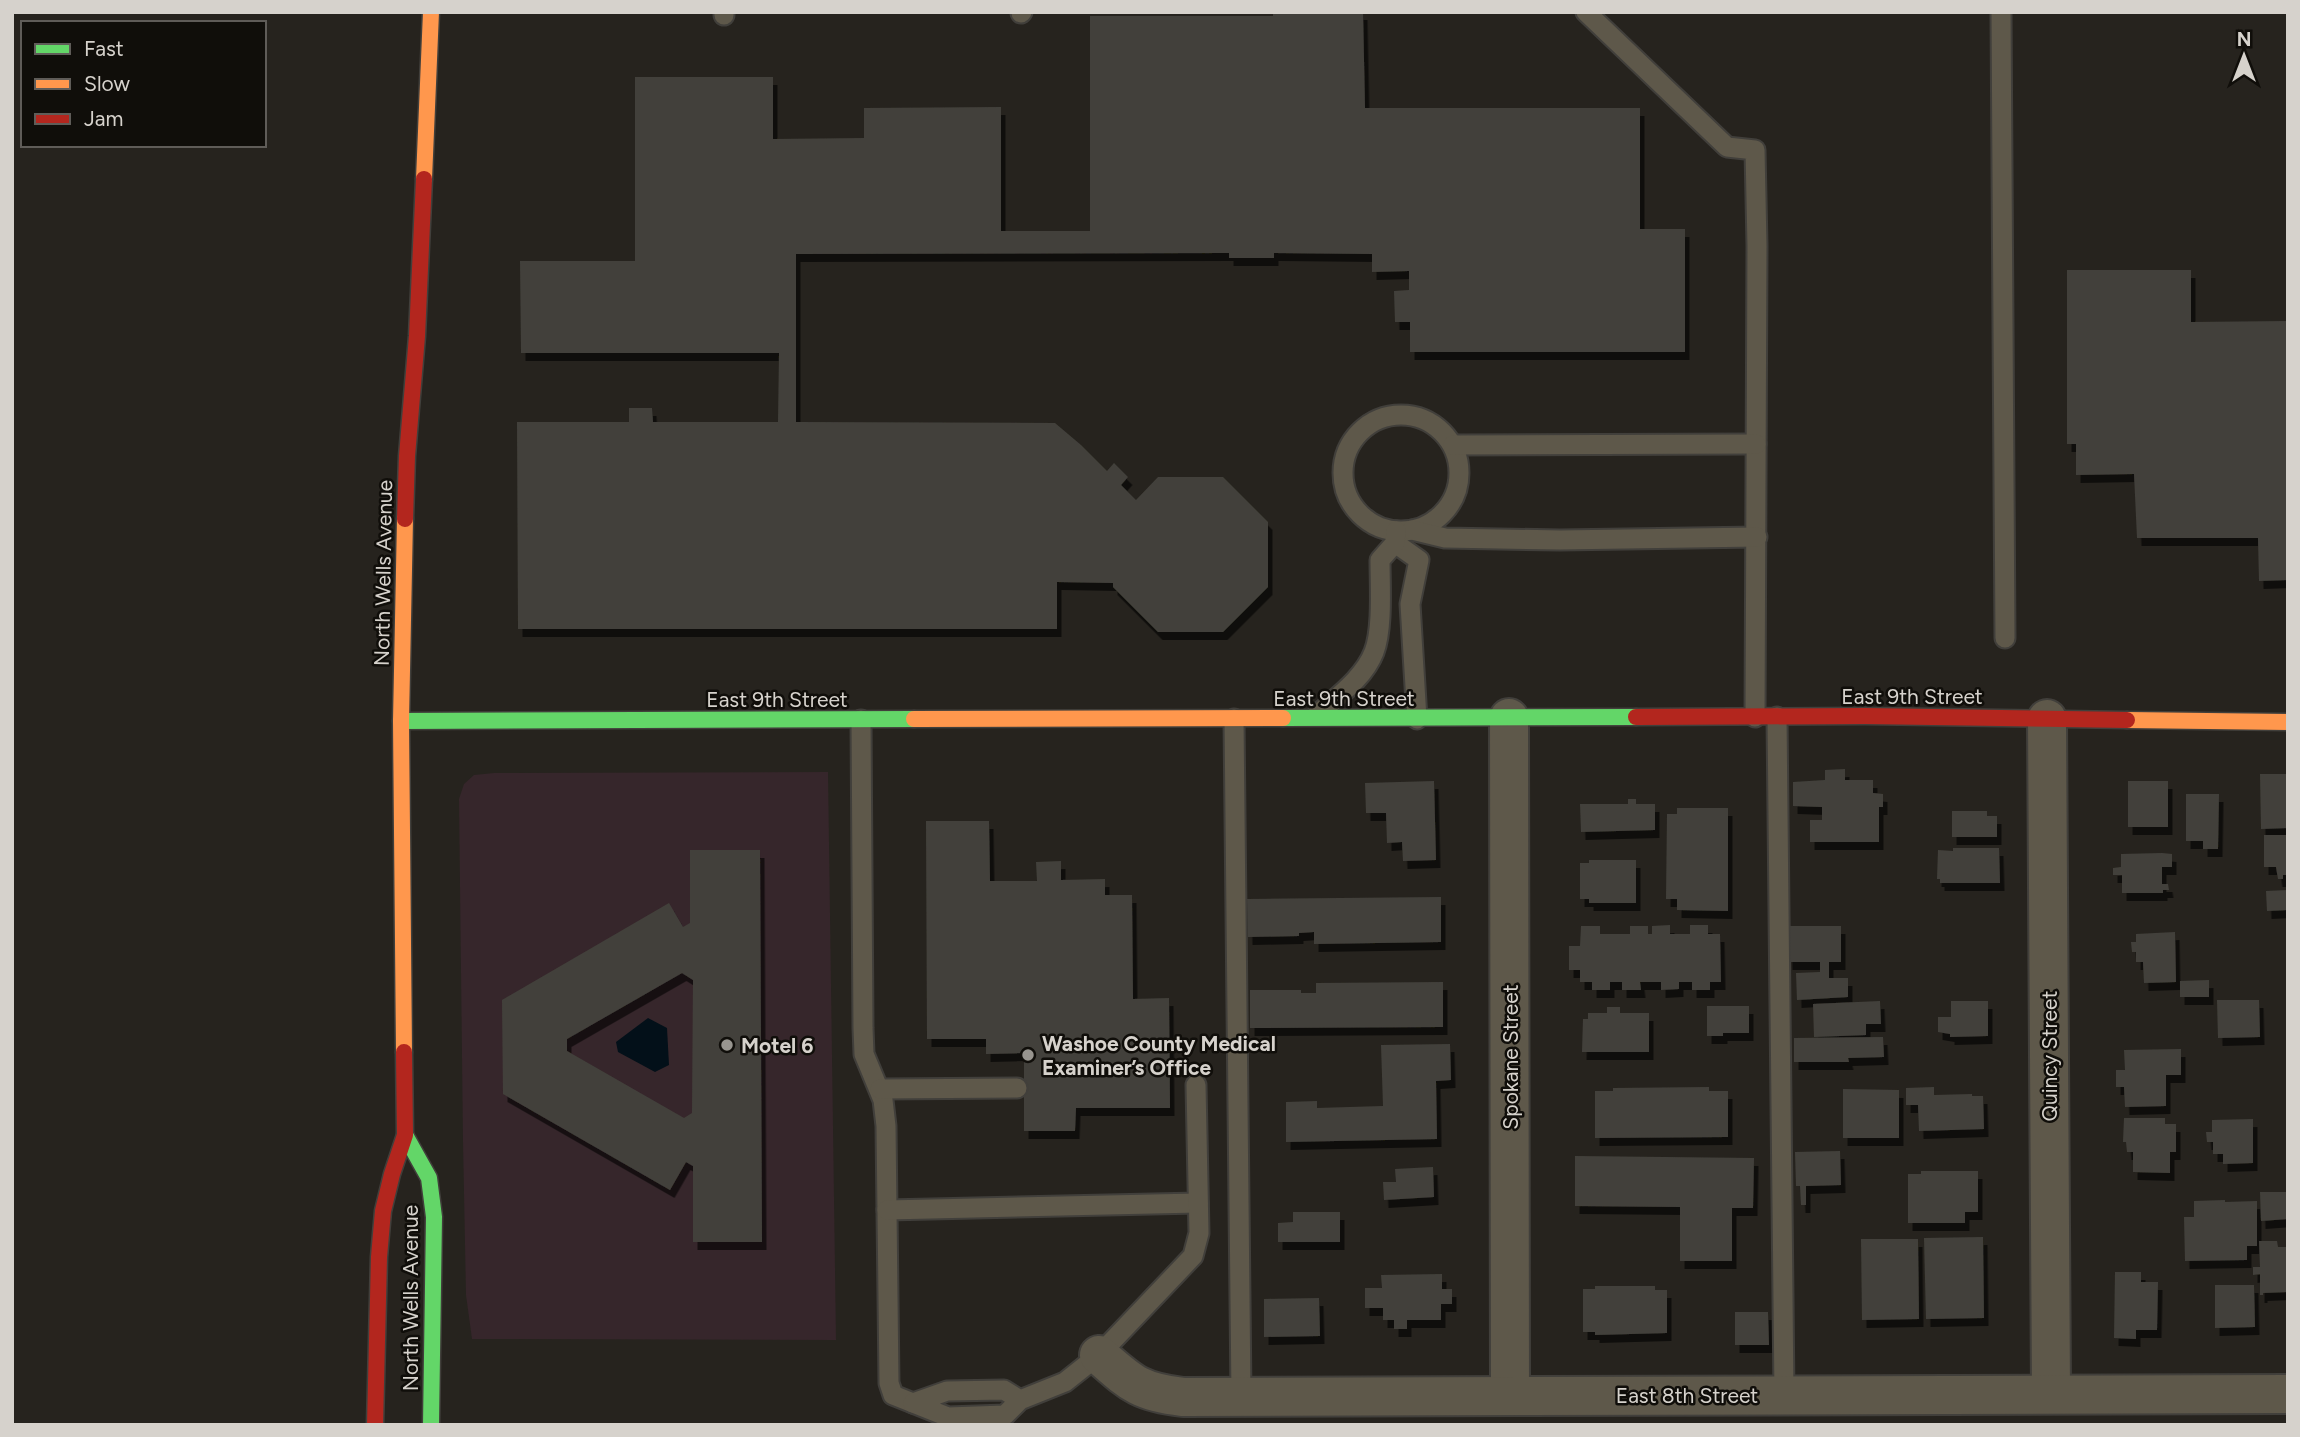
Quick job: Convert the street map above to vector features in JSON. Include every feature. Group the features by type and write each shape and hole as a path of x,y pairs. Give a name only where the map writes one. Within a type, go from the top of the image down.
{"street":[{"name":"North Wells Avenue","path":"375,1425 379,1257 383,1211 405,1135 401,721 407,456 417,336 431,12"},
{"name":"East 9th Street","path":"401,721 1777,717 2288,722"},
{"name":"Spokane Street","path":"1509,718 1510,1395"},
{"name":"Quincy Street","path":"2047,719 2051,1394"},
{"name":"North Wells Avenue","path":"405,1135 429,1178 434,1217 431,1425"},
{"name":"East 8th Street","path":"1099,1355 1136,1386 1156,1394 1183,1397 2288,1394"}],"lane":[{"path":"1586,12 1727,147 1755,150 1755,717"},
{"path":"2001,12 2005,638"},
{"path":"1314,719 1357,678 1374,652 1379,622 1380,560 1401,535 1429,524 1444,513 1454,498 1459,480 1459,462 1453,445 1440,429 1423,418 1404,414 1384,416 1366,426 1353,440 1344,459 1343,479 1349,498 1360,514 1377,526 1401,535 1560,540 1757,537"},
{"path":"1453,445 1756,444"},
{"path":"1401,535 1419,559 1410,604 1417,719"},
{"path":"1777,717 1784,1395"},
{"path":"1234,719 1241,1396"},
{"path":"861,720 864,1054 872,1077 880,1089 886,1126 889,1383 893,1395 913,1403 947,1391 1004,1390 1020,1400 1065,1382 1099,1355 1193,1256 1199,1233 1196,1085"},
{"path":"880,1089 1017,1088"},
{"path":"887,1210 1198,1203"}],"shaded area":[{"path":"828,772 836,1340 472,1339 466,1295 463,1141 459,799 464,784 474,775 494,773"},
{"path":"648,1018 667,1028 669,1065 655,1072 618,1052 616,1042"}],"building":[{"path":"1273,12 1363,12 1365,108 1640,108 1640,229 1685,229 1685,352 1410,352 1410,322 1395,322 1394,291 1409,290 1409,271 1372,272 1372,254 1274,253 1274,258 1229,258 1229,253 796,254 796,422 1055,423 1107,471 1114,463 1128,477 1121,485 1136,500 1158,477 1223,477 1268,522 1268,587 1223,632 1158,632 1113,587 1113,583 1057,582 1057,629 518,629 517,422 629,422 629,408 652,408 653,422 778,422 779,353 521,353 520,261 635,261 635,77 773,77 773,139 864,138 864,108 1001,107 1001,231 1090,231 1090,16 1273,16"},
{"path":"2067,270 2191,270 2191,322 2288,321 2288,580 2259,581 2258,538 2137,538 2134,474 2076,475 2076,444 2067,444"},
{"path":"1845,769 1845,780 1873,780 1873,793 1883,794 1883,807 1879,807 1879,842 1810,842 1810,820 1822,820 1822,807 1793,806 1793,782 1825,780 1825,770"},
{"path":"2260,774 2287,774 2287,828 2261,829"},
{"path":"1434,781 1436,860 1403,861 1402,842 1387,843 1386,813 1366,813 1365,783"},
{"path":"2128,781 2168,781 2168,827 2128,827"},
{"path":"2186,794 2219,794 2218,849 2203,849 2203,841 2186,841"},
{"path":"1628,799 1636,799 1636,804 1655,804 1655,830 1581,832 1580,804 1628,804"},
{"path":"1677,808 1728,808 1728,911 1677,910 1677,899 1666,899 1667,814 1677,814"},
{"path":"1952,811 1987,811 1987,816 1997,816 1997,837 1952,837"},
{"path":"926,821 989,821 990,881 1037,881 1036,862 1061,861 1061,880 1105,879 1105,895 1132,895 1133,999 1169,998 1170,1108 1076,1108 1075,1131 1024,1131 1024,1053 986,1054 986,1039 927,1039"},
{"path":"2264,835 2288,835 2288,875 2283,875 2283,879 2278,879 2276,867 2264,867"},
{"path":"1953,848 1999,848 2000,883 1940,883 1940,879 1937,879 1938,850 1953,851"},
{"name":"Motel 6","path":"690,850 760,850 762,1242 693,1242 693,1166 686,1162 670,1190 503,1094 502,1000 669,903 683,927 690,923","holes":["682,973 693,980 692,1113 684,1118 567,1051 567,1039"]},
{"path":"2121,854 2172,854 2172,867 2162,867 2162,884 2168,884 2169,890 2163,890 2163,893 2122,893 2122,875 2113,875 2113,868 2121,867"},
{"path":"1589,860 1636,860 1636,903 1589,903 1589,899 1580,899 1580,863 1589,863"},
{"path":"2288,890 2288,910 2267,911 2266,891"},
{"path":"1441,897 1441,942 1314,944 1314,932 1299,933 1299,936 1248,937 1247,899"},
{"path":"1670,925 1670,934 1690,934 1690,925 1708,925 1708,934 1720,934 1721,982 1710,982 1710,990 1692,990 1692,982 1679,982 1679,989 1661,990 1661,982 1640,982 1641,990 1622,990 1622,982 1610,982 1610,990 1592,990 1592,982 1580,982 1580,970 1569,970 1569,946 1580,946 1581,926 1600,926 1600,934 1630,934 1630,926 1648,926 1648,934 1652,934 1652,926"},
{"path":"1787,926 1841,926 1841,962 1829,962 1829,978 1848,978 1848,997 1797,1000 1796,973 1820,972 1820,962 1788,962"},
{"path":"2175,932 2176,982 2144,983 2143,962 2136,962 2136,952 2132,952 2131,942 2136,942 2136,934"},
{"path":"2209,980 2209,997 2180,997 2180,981"},
{"path":"1443,982 1443,1027 1250,1028 1250,990 1301,990 1301,993 1316,993 1316,983"},
{"path":"2217,1000 2259,1000 2260,1037 2218,1038"},
{"path":"1880,1001 1881,1024 1866,1024 1866,1035 1814,1037 1813,1004"},
{"path":"1951,1001 1988,1001 1988,1036 1950,1037 1950,1034 1938,1032 1938,1017 1951,1017"},
{"path":"1707,1006 1749,1006 1749,1033 1707,1036"},
{"path":"1607,1007 1620,1007 1620,1013 1649,1013 1649,1052 1582,1052 1583,1019 1588,1019 1588,1013 1607,1013"},
{"path":"1883,1037 1884,1057 1848,1058 1849,1062 1794,1062 1794,1038"},
{"path":"1450,1044 1451,1080 1436,1081 1437,1139 1286,1142 1286,1102 1317,1101 1317,1108 1383,1106 1381,1045"},
{"path":"2181,1049 2181,1075 2166,1075 2166,1106 2125,1107 2124,1087 2116,1087 2116,1070 2125,1070 2124,1050"},
{"path":"1709,1087 1709,1091 1728,1091 1728,1137 1595,1138 1595,1091 1613,1091 1613,1088"},
{"path":"1934,1087 1934,1095 1983,1096 1984,1129 1919,1131 1918,1105 1906,1105 1906,1088"},
{"path":"1843,1089 1899,1090 1899,1138 1843,1138"},
{"path":"2124,1118 2165,1118 2165,1124 2176,1124 2176,1152 2170,1152 2170,1173 2133,1172 2133,1152 2127,1152 2126,1142 2123,1142"},
{"path":"2253,1119 2253,1163 2223,1164 2223,1154 2213,1154 2213,1142 2207,1142 2206,1132 2212,1132 2212,1120"},
{"path":"1840,1151 1841,1185 1806,1186 1806,1205 1801,1205 1800,1186 1796,1186 1795,1152"},
{"path":"1575,1156 1754,1158 1753,1208 1732,1208 1732,1261 1680,1261 1680,1207 1575,1206"},
{"path":"1433,1167 1434,1197 1384,1200 1383,1182 1396,1182 1395,1169"},
{"path":"1921,1171 1978,1171 1978,1212 1965,1212 1965,1223 1908,1223 1908,1174 1921,1174"},
{"path":"2260,1192 2288,1192 2288,1219 2261,1221"},
{"path":"2194,1201 2257,1201 2257,1246 2247,1246 2247,1260 2185,1261 2184,1217 2194,1217"},
{"path":"1293,1212 1340,1212 1340,1242 1278,1242 1278,1223 1293,1222"},
{"path":"1983,1237 1984,1318 1926,1319 1924,1238"},
{"path":"1861,1239 1918,1239 1919,1319 1862,1320"},
{"path":"2259,1241 2277,1241 2278,1247 2286,1247 2288,1292 2260,1295 2260,1274 2253,1275 2253,1267 2260,1267"},
{"path":"2115,1272 2141,1272 2141,1282 2158,1282 2157,1330 2136,1330 2136,1339 2114,1338"},
{"path":"1442,1274 1442,1289 1452,1289 1452,1304 1441,1304 1441,1320 1407,1320 1407,1329 1394,1329 1394,1320 1383,1320 1383,1308 1365,1308 1365,1288 1382,1288 1381,1275"},
{"path":"2215,1285 2254,1285 2255,1327 2215,1328"},
{"path":"1595,1286 1655,1286 1655,1290 1667,1290 1667,1333 1595,1335 1595,1332 1583,1332 1583,1289 1595,1289"},
{"path":"1319,1298 1320,1336 1264,1337 1264,1299"},
{"path":"1735,1312 1768,1312 1769,1345 1735,1345"}],"traffic: fast":[{"path":"1283,718 1636,717"},
{"path":"401,721 914,719"},
{"path":"405,1135 429,1178 434,1217 431,1425"}],"traffic: slow":[{"path":"424,179 431,12"},
{"path":"404,1052 401,721 405,519"},
{"path":"914,719 1283,718"},
{"path":"2127,720 2288,722"}],"traffic: jam":[{"path":"405,519 424,179"},
{"path":"1636,717 1865,716 2127,720"},
{"path":"375,1425 379,1257 383,1211 405,1135 404,1052"}],"place":[{"name":"Motel 6","path":"727,1045"},
{"name":"Washoe County Medical Examiner’s Office","path":"1028,1055"}]}
